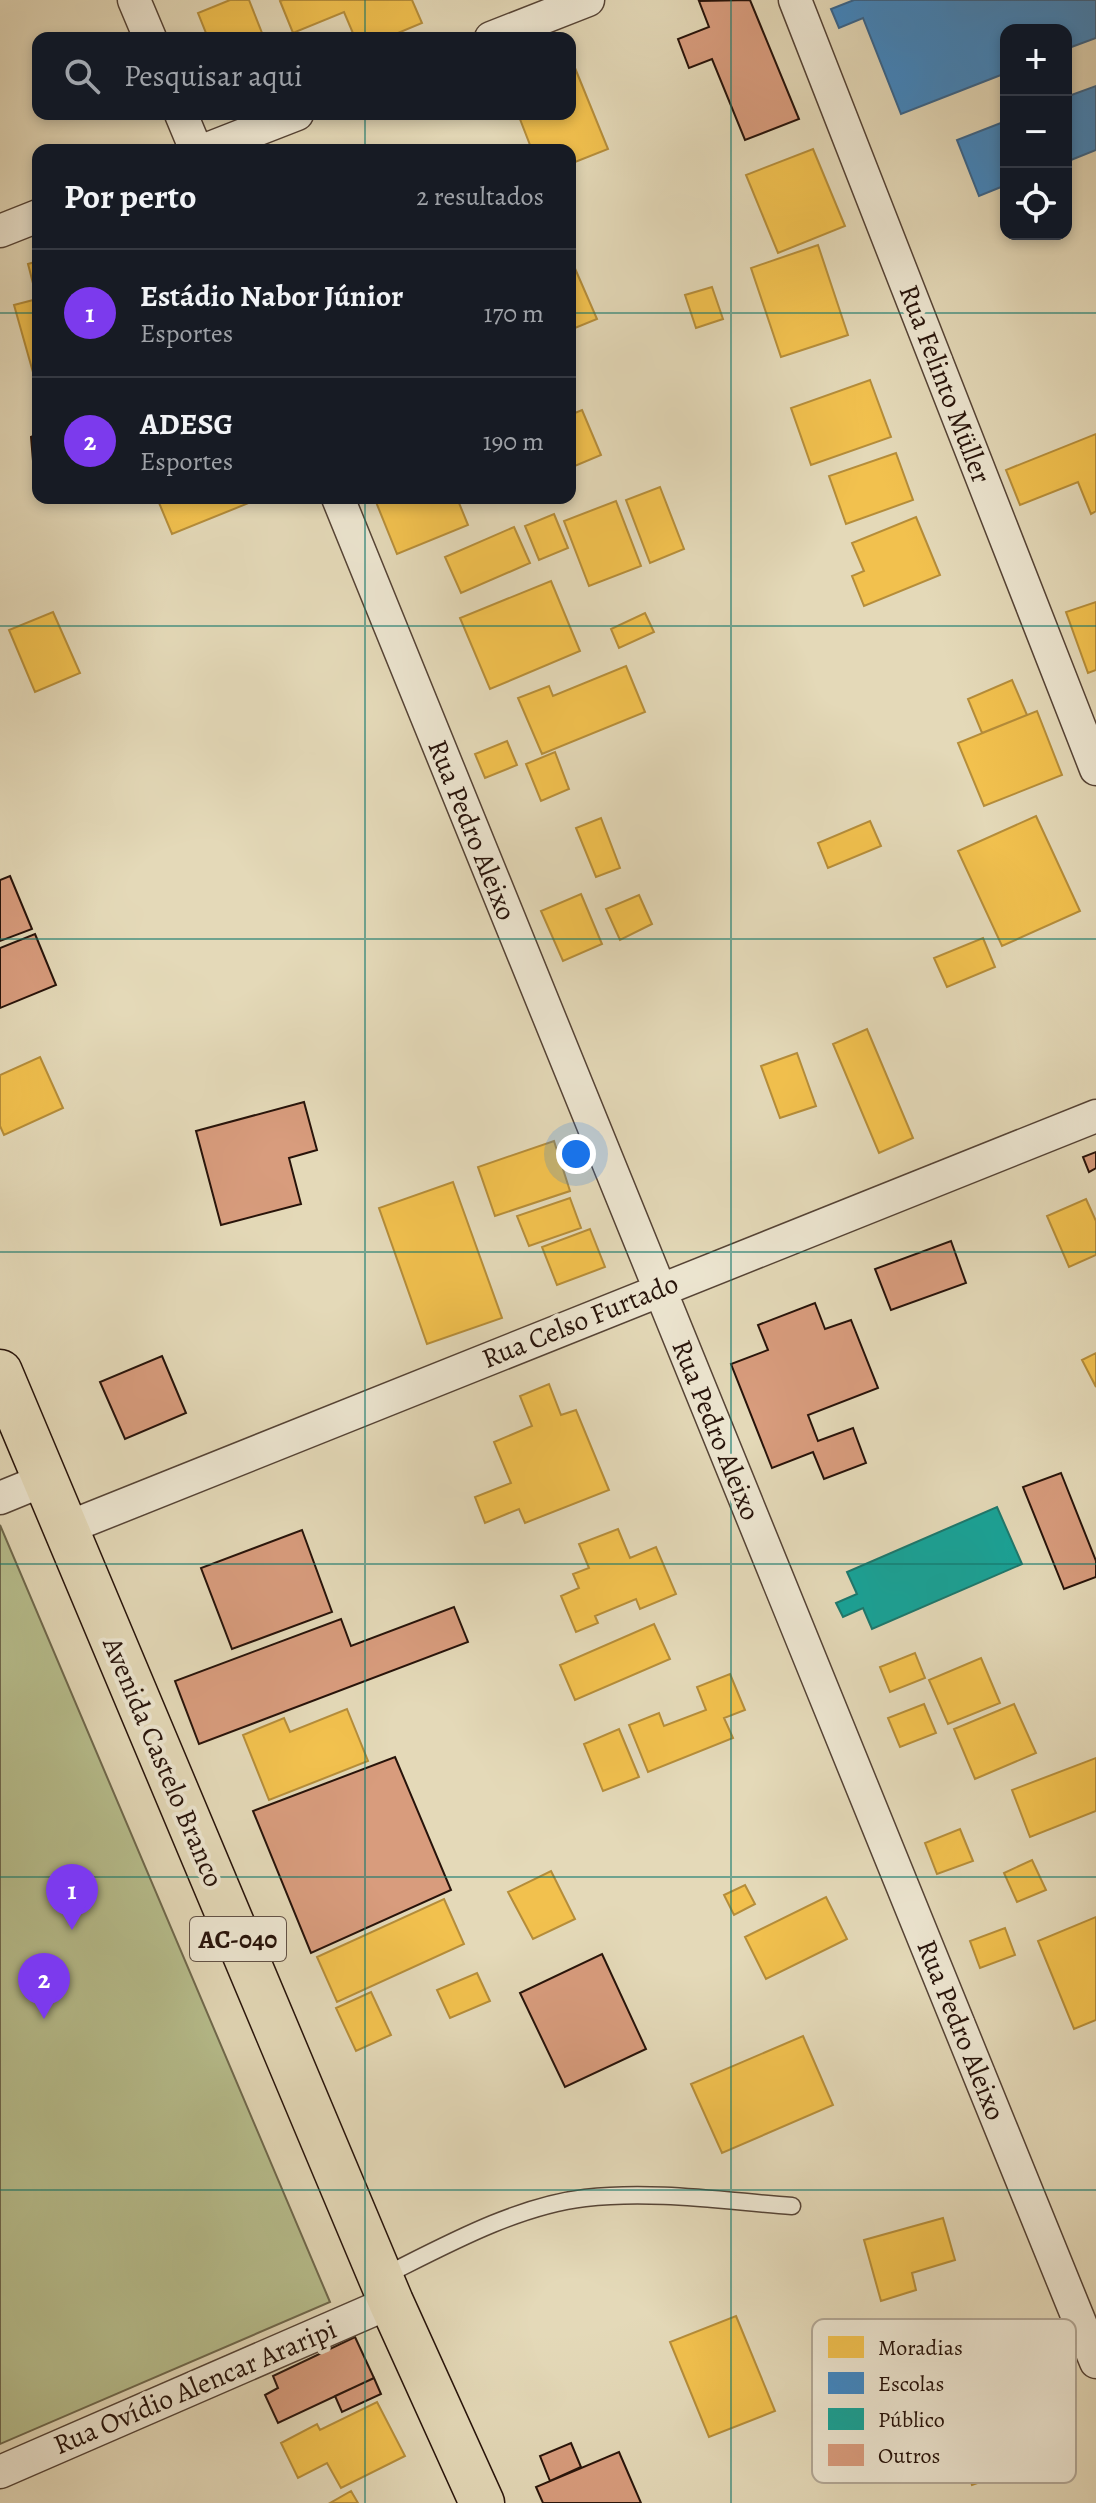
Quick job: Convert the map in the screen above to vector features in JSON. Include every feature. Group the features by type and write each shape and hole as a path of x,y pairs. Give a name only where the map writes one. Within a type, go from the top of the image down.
{"highway":[{"name":"Avenida Castelo Branco","path":"0,1372 386,2290 482,2503"}],"street":[{"path":"134,0 147,32"},
{"name":"Rua Felinto Müller","path":"795,0 1096,769"},
{"path":"505,32 572,3"},
{"path":"184,120 194,144"},
{"path":"220,144 282,120"},
{"path":"0,231 32,218"},
{"name":"Rua Pedro Aleixo","path":"340,504 1096,2362"},
{"name":"Rua Celso Furtado","path":"64,1529 1096,1116"},
{"path":"0,1498 44,1480"},
{"name":"Rua Ovídio Alencar Araripi","path":"0,2472 386,2290"}],"lane":[{"path":"386,2290 442,2247 532,2209 583,2198 632,2194 792,2206"}],"green space":[{"path":"0,1525 330,2302 0,2444"}],"building: Moradias":[{"path":"230,0 249,0 262,32 206,32 198,13"},
{"path":"412,0 422,23 400,32 352,32 344,12 293,32 280,1"},
{"path":"576,70 608,149 576,162 576,144 530,144 520,120 576,120"},
{"path":"813,149 845,226 778,253 746,175"},
{"path":"818,245 848,335 781,357 751,268"},
{"path":"576,271 597,319 576,328"},
{"path":"712,287 723,319 696,328 685,295"},
{"path":"32,300 32,369 14,305"},
{"path":"870,380 891,437 811,465 791,408"},
{"path":"582,410 601,455 576,465 576,412"},
{"path":"1096,434 1096,511 1091,514 1078,482 1020,505 1006,470"},
{"path":"896,453 913,500 846,524 829,476"},
{"path":"660,487 684,549 650,563 626,500"},
{"path":"616,501 641,566 589,586 564,521"},
{"path":"160,504 246,504 172,534"},
{"path":"377,504 459,504 468,525 397,554"},
{"path":"554,514 568,548 539,560 525,526"},
{"path":"916,517 940,575 864,606 852,576 864,571 852,543"},
{"path":"514,527 530,563 461,593 445,557"},
{"path":"551,581 580,651 490,689 460,618"},
{"path":"1096,602 1096,670 1088,673 1066,612"},
{"path":"53,612 80,673 35,692 9,630"},
{"path":"645,613 654,632 619,648 611,629"},
{"path":"626,666 645,712 542,754 518,698 549,686 553,696"},
{"path":"1012,680 1027,715 982,733 968,699"},
{"path":"1037,711 1062,775 984,806 958,743"},
{"path":"507,741 517,765 485,778 475,754"},
{"path":"555,752 569,789 541,801 526,764"},
{"path":"1036,816 1080,911 1002,946 958,851"},
{"path":"601,818 620,868 596,877 576,828"},
{"path":"870,821 881,846 828,868 818,843"},
{"path":"581,894 602,944 563,961 541,911"},
{"path":"639,895 652,924 620,940 606,909"},
{"path":"983,938 995,967 947,987 934,958"},
{"path":"867,1029 913,1138 879,1153 833,1044"},
{"path":"797,1053 816,1106 780,1118 761,1066"},
{"path":"40,1057 63,1108 4,1135 0,1126 0,1075"},
{"path":"554,1141 570,1191 495,1216 478,1167"},
{"path":"453,1182 502,1318 427,1344 379,1208"},
{"path":"570,1198 581,1228 529,1246 517,1216"},
{"path":"1086,1199 1096,1221 1096,1255 1069,1267 1047,1216"},
{"path":"590,1229 605,1267 557,1285 542,1247"},
{"path":"1096,1353 1096,1387 1082,1360"},
{"path":"549,1384 561,1415 576,1410 609,1490 525,1523 519,1509 485,1523 475,1497 511,1483 494,1442 532,1426 520,1396"},
{"path":"618,1529 630,1558 656,1547 676,1594 640,1609 636,1599 595,1616 598,1623 576,1632 561,1596 579,1588 573,1574 589,1568 579,1544"},
{"path":"654,1624 670,1659 575,1700 560,1665"},
{"path":"915,1653 925,1678 890,1692 880,1667"},
{"path":"981,1658 1000,1703 948,1724 929,1680"},
{"path":"730,1674 745,1710 724,1718 733,1738 648,1772 629,1725 659,1713 664,1726 706,1710 697,1687"},
{"path":"924,1704 936,1733 900,1747 888,1718"},
{"path":"1014,1704 1036,1753 975,1779 954,1729"},
{"path":"347,1709 368,1761 269,1800 243,1735 284,1718 290,1732"},
{"path":"619,1729 639,1777 603,1791 584,1744"},
{"path":"1096,1758 1096,1811 1030,1837 1012,1790"},
{"path":"960,1829 973,1861 937,1874 925,1843"},
{"path":"1032,1860 1046,1890 1017,1902 1004,1873"},
{"path":"551,1871 575,1919 533,1939 508,1892"},
{"path":"745,1885 755,1904 734,1915 724,1895"},
{"path":"826,1897 847,1939 766,1979 745,1937"},
{"path":"444,1899 464,1944 337,2002 317,1957"},
{"path":"1096,1917 1096,2020 1074,2029 1038,1941"},
{"path":"1005,1928 1015,1955 980,1968 970,1941"},
{"path":"477,1973 490,2001 450,2018 437,1990"},
{"path":"371,1992 391,2035 356,2051 336,2008"},
{"path":"803,2036 833,2105 722,2153 691,2084"},
{"path":"943,2218 955,2260 912,2273 916,2290 881,2301 864,2240"},
{"path":"736,2316 775,2411 709,2437 670,2342"},
{"path":"377,2402 405,2456 341,2488 327,2463 298,2478 281,2443 317,2424 320,2430"},
{"path":"351,2491 358,2503 330,2503"}],"building: Escolas":[{"path":"854,0 1096,0 1096,38 1072,47 1072,24 1000,24 1000,75 901,114 863,18 839,28 831,9"},
{"path":"1096,86 1096,150 1072,160 1072,96"},
{"path":"1000,123 1000,187 979,196 957,140"}],"building: Público":[{"path":"997,1507 1022,1564 872,1629 863,1608 843,1617 836,1603 857,1594 847,1572"}],"building: Outros":[{"path":"750,0 799,119 745,140 712,59 689,68 678,39 709,27 699,1"},
{"path":"10,876 32,929 0,941 0,880"},
{"path":"35,934 56,985 0,1008 0,948"},
{"path":"304,1102 317,1150 289,1158 301,1204 221,1225 196,1131"},
{"path":"1096,1152 1096,1168 1089,1172 1083,1157"},
{"path":"951,1241 966,1283 891,1310 875,1269"},
{"path":"815,1303 825,1329 851,1320 878,1388 808,1415 818,1441 853,1428 866,1463 824,1479 813,1452 772,1468 731,1364 768,1350 758,1325"},
{"path":"162,1356 186,1413 125,1439 100,1382"},
{"path":"1061,1473 1096,1561 1096,1577 1064,1589 1023,1487"},
{"path":"302,1530 332,1612 232,1649 201,1568"},
{"path":"454,1607 468,1642 199,1744 175,1681 341,1619 351,1646"},
{"path":"395,1757 451,1890 311,1953 253,1811"},
{"path":"602,1954 646,2049 565,2087 520,1993"},
{"path":"355,2337 374,2378 278,2423 265,2395 278,2388 273,2376"},
{"path":"374,2378 381,2394 342,2412 335,2396"},
{"path":"571,2443 581,2467 550,2481 540,2456"},
{"path":"619,2452 641,2503 543,2503 536,2487"}],"place":[{"name":"Estádio Nabor Júnior","path":"72,1930"},
{"name":"ADESG","path":"44,2019"}]}
